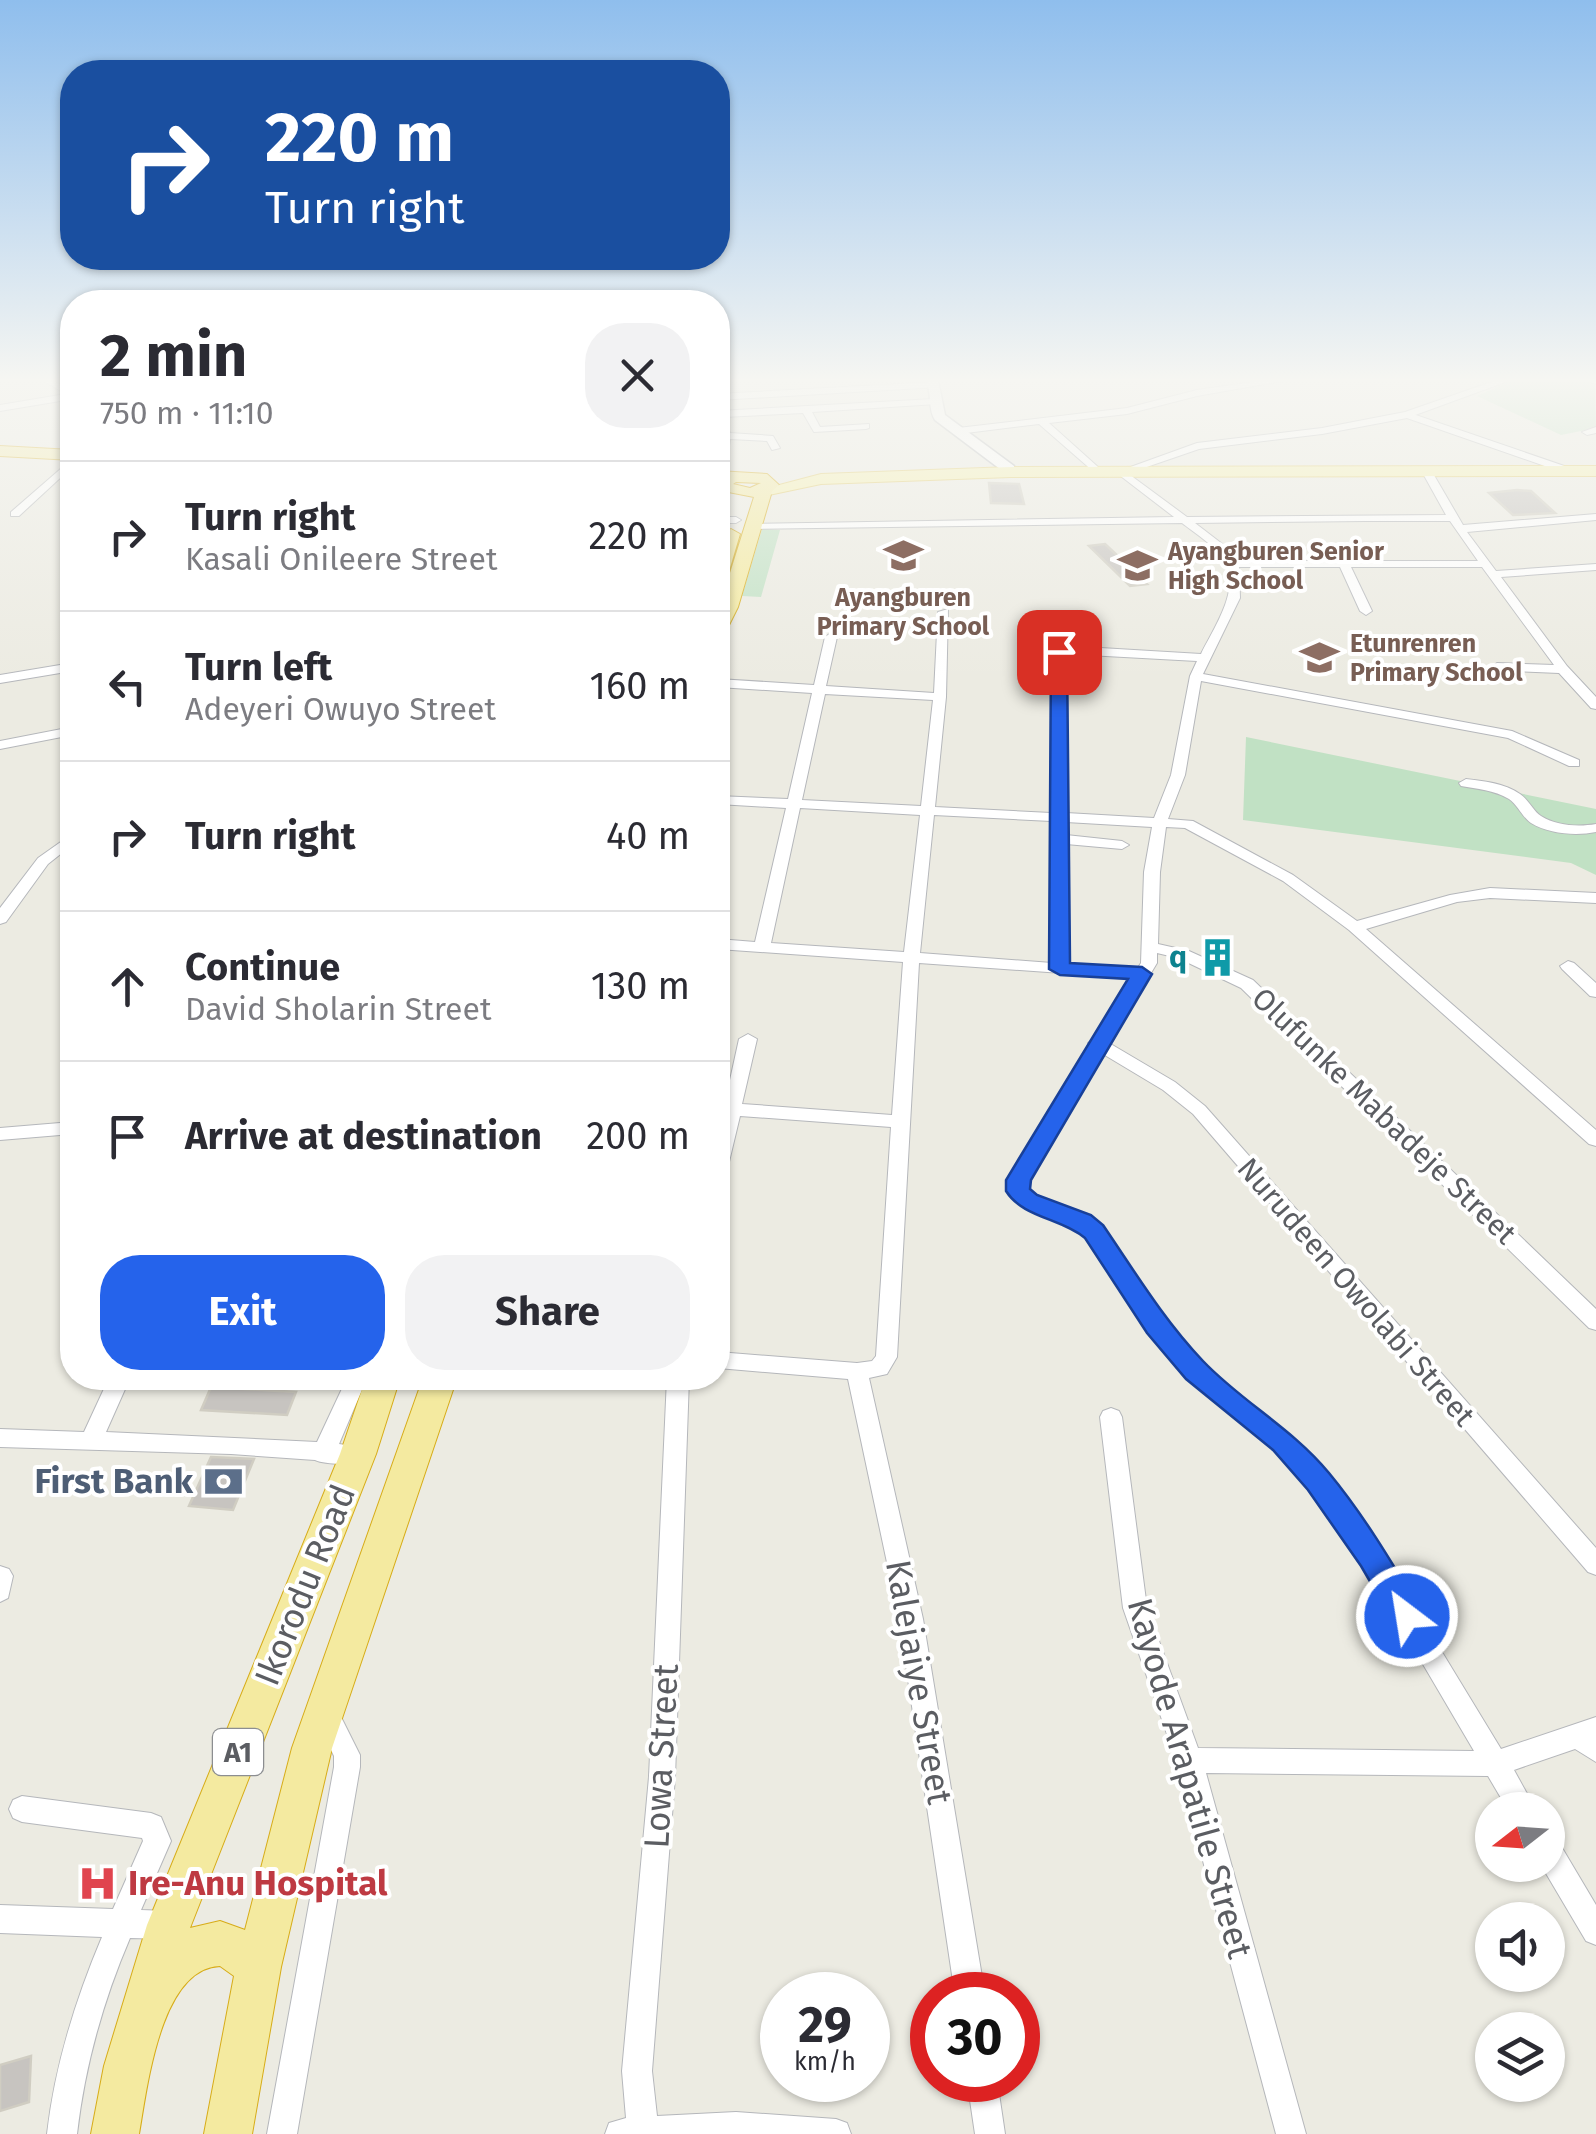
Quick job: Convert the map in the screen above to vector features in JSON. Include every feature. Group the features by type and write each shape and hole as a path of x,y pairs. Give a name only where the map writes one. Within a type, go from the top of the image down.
{"highway":[{"path":"733,482 735,522"},
{"path":"730,583 738,504 733,482"},
{"name":"Ikorodu Road","path":"115,2134 128,2066 169,1925 341,1454 376,1390"},
{"name":"Ikorodu Road","path":"228,2134 258,1967 324,1710 436,1390"},
{"path":"146,2004 187,1954 201,1945 231,1946 258,1967"}],"main road":[{"path":"733,482 785,480"}],"street":[{"path":"15,514 51,480"},
{"path":"1138,480 1233,564 1593,569"},
{"path":"1431,480 1456,523 1563,670 1596,705"},
{"path":"735,522 1020,527 1186,520 1456,523 1596,516"},
{"path":"1233,564 1232,608 1196,676 1178,775 1160,822 1152,872 1148,963 1018,1180 1018,1191 1028,1201 1082,1222 1094,1232 1156,1326 1196,1372 1283,1442 1319,1482 1372,1557 1511,1792"},
{"path":"1344,564 1366,610"},
{"path":"730,1361 856,1370 879,1368 886,1357 898,1122 911,958 940,697 944,612"},
{"path":"762,946 832,636"},
{"path":"1060,969 1059,652 1086,650 1204,658"},
{"path":"1497,667 1563,670"},
{"path":"0,679 60,669"},
{"path":"1196,676 1512,734 1574,763"},
{"path":"730,684 940,697"},
{"path":"0,746 60,734"},
{"path":"1466,783 1503,790 1526,802 1533,818 1542,822 1576,830 1596,828"},
{"path":"730,801 1188,824 1288,878 1355,927 1596,1140"},
{"path":"1061,838 1122,845"},
{"path":"0,919 43,861 60,848"},
{"path":"1355,927 1455,898 1490,893 1596,898"},
{"path":"730,945 1142,974"},
{"name":"Olufunke Mabadeje Street","path":"1150,947 1184,954 1248,984 1596,1322"},
{"path":"1568,966 1596,992"},
{"path":"730,1093 748,1039"},
{"name":"Nurudeen Owolabi Street","path":"1098,1042 1199,1110 1596,1565"},
{"path":"730,1108 898,1122"},
{"path":"0,1134 60,1129"},
{"name":"Kalejaiye Street","path":"856,1370 911,1619 966,1972"},
{"path":"91,1441 114,1390"},
{"path":"0,1438 231,1445 341,1454 354,1390"},
{"name":"Lowa Street","path":"635,2134 636,2071 662,1777 678,1390"},
{"name":"Kayode Arapatile Street","path":"1111,1417 1135,1608 1189,1760 1291,2134"},
{"path":"0,1592 1,1576"},
{"path":"282,2134 347,1767 346,1755 324,1710"},
{"path":"1189,1760 1495,1764 1590,1738"},
{"path":"22,1809 152,1826 156,1832 157,1841 122,1924 67,2084 62,2134"},
{"path":"1565,1879 1596,1930"},
{"path":"0,1919 169,1925"},
{"path":"985,2102 990,2134"},
{"path":"635,2134 736,2127 836,2134"}],"green space":[{"path":"762,529 780,530 761,597 742,596"},
{"path":"1246,737 1596,809 1596,875 1571,863 1243,820"}],"building":[{"path":"989,483 1019,484 1024,504 991,503"},
{"path":"1531,491 1555,513 1513,515 1489,493"},
{"path":"1105,544 1147,584 1130,586 1089,546"},
{"path":"210,1390 296,1392 287,1415 201,1410"},
{"name":"First Bank","path":"211,1457 254,1459 233,1510 189,1506"},
{"path":"31,2056 29,2102 0,2111 0,2065"}],"place":[{"name":"Ayangburen Primary School","path":"903,556"},
{"name":"Ayangburen Senior High School","path":"1138,565"},
{"name":"Etunrenren Primary School","path":"1320,657"},
{"name":"q","path":"1217,957"},
{"name":"First Bank","path":"223,1481"},
{"name":"Ire-Anu Hospital","path":"98,1883"}],"route":[{"path":"1059,652 1060,969 1142,974 1018,1180 1018,1191 1028,1201 1082,1222 1094,1232 1156,1326 1196,1372 1283,1442 1319,1482 1372,1557 1407,1616"}]}
